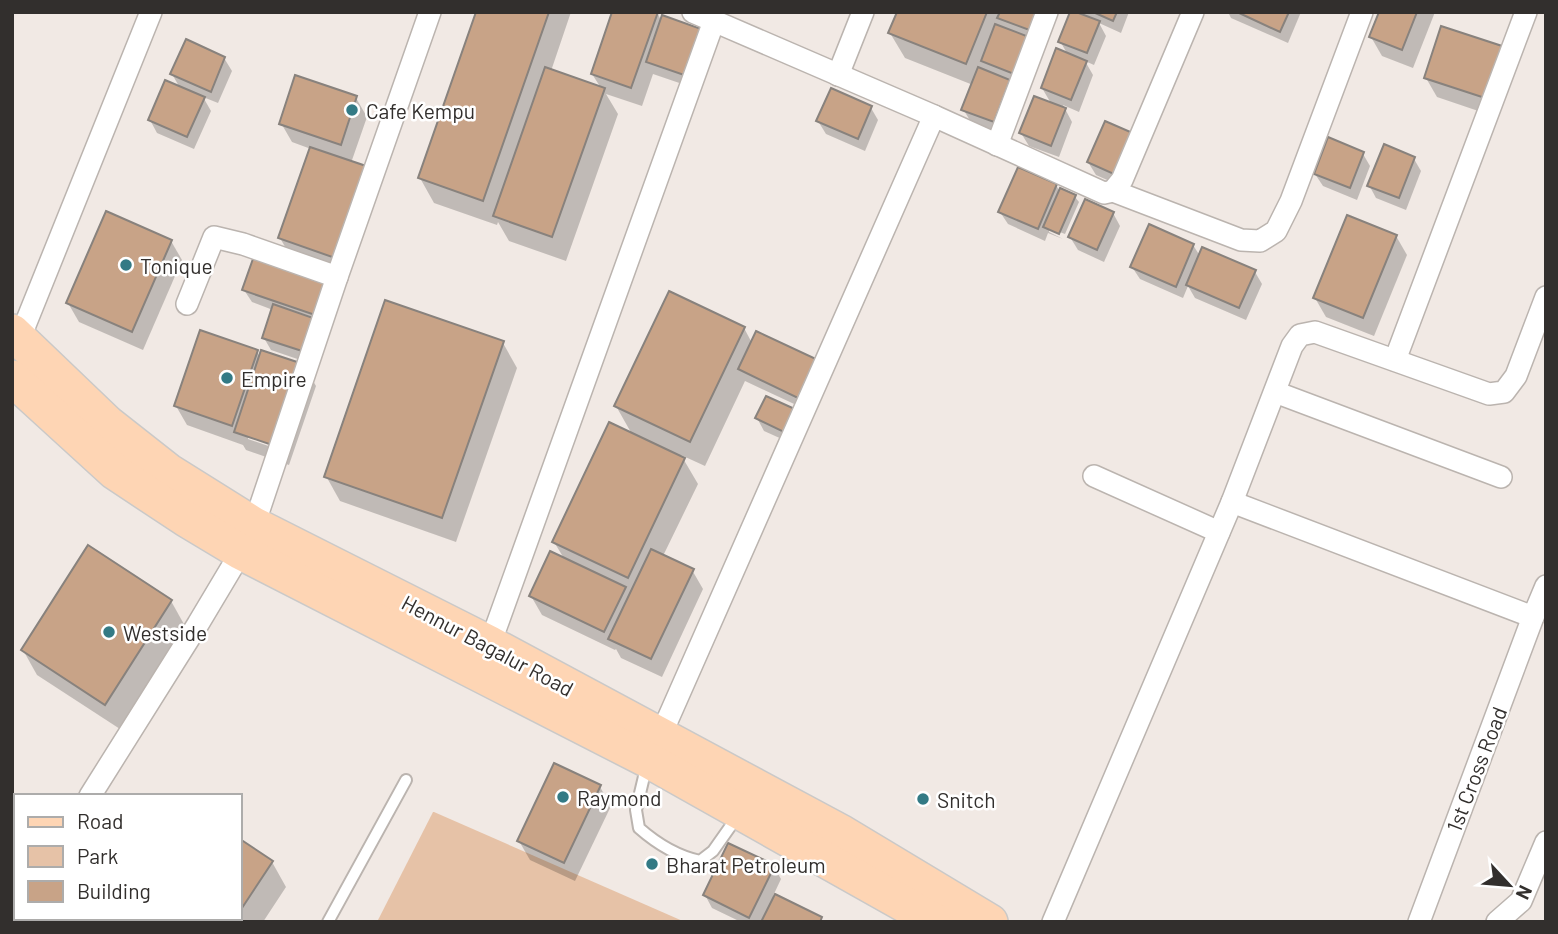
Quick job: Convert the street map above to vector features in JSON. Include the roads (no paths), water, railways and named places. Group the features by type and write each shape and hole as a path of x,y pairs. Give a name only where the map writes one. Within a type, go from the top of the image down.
{"main road":[{"name":"Hennur Bagalur Road","path":"16,336 117,431 248,539 655,749 842,834 990,922"},
{"name":"Hennur Bagalur Road","path":"12,378 115,472 186,519 248,539 490,644 655,749 741,812 936,922"}],"street":[{"path":"16,336 151,12"},
{"path":"91,794 248,539 430,12"},
{"path":"694,12 1104,193 1113,191 1241,240 1260,242 1276,231 1292,201 1362,12"},
{"path":"838,75 863,12"},
{"path":"997,145 1047,12"},
{"path":"1113,191 1122,180 1193,12"},
{"path":"1395,360 1526,12"},
{"path":"490,644 714,21"},
{"path":"655,749 934,117"},
{"path":"187,304 214,237 243,244 337,277"},
{"path":"1053,922 1219,532 1292,346 1300,335 1315,332 1489,394 1504,392 1516,376 1546,297"},
{"path":"1275,392 1502,477"},
{"path":"1094,476 1219,532"},
{"path":"1231,502 1534,617"},
{"name":"1st Cross Road","path":"1419,922 1546,586"},
{"path":"1497,922 1521,901 1546,842"}],"lane":[{"path":"655,749 636,810 639,828 653,840 686,858 700,861 713,851 741,812"},
{"path":"328,922 406,780"}],"place":[{"name":"Cafe Kempu","path":"352,110"},
{"name":"Tonique","path":"126,265"},
{"name":"Empire","path":"227,378"},
{"name":"Westside","path":"109,632"},
{"name":"Raymond","path":"563,797"},
{"name":"Snitch","path":"923,799"},
{"name":"Bharat Petroleum","path":"652,864"}]}
